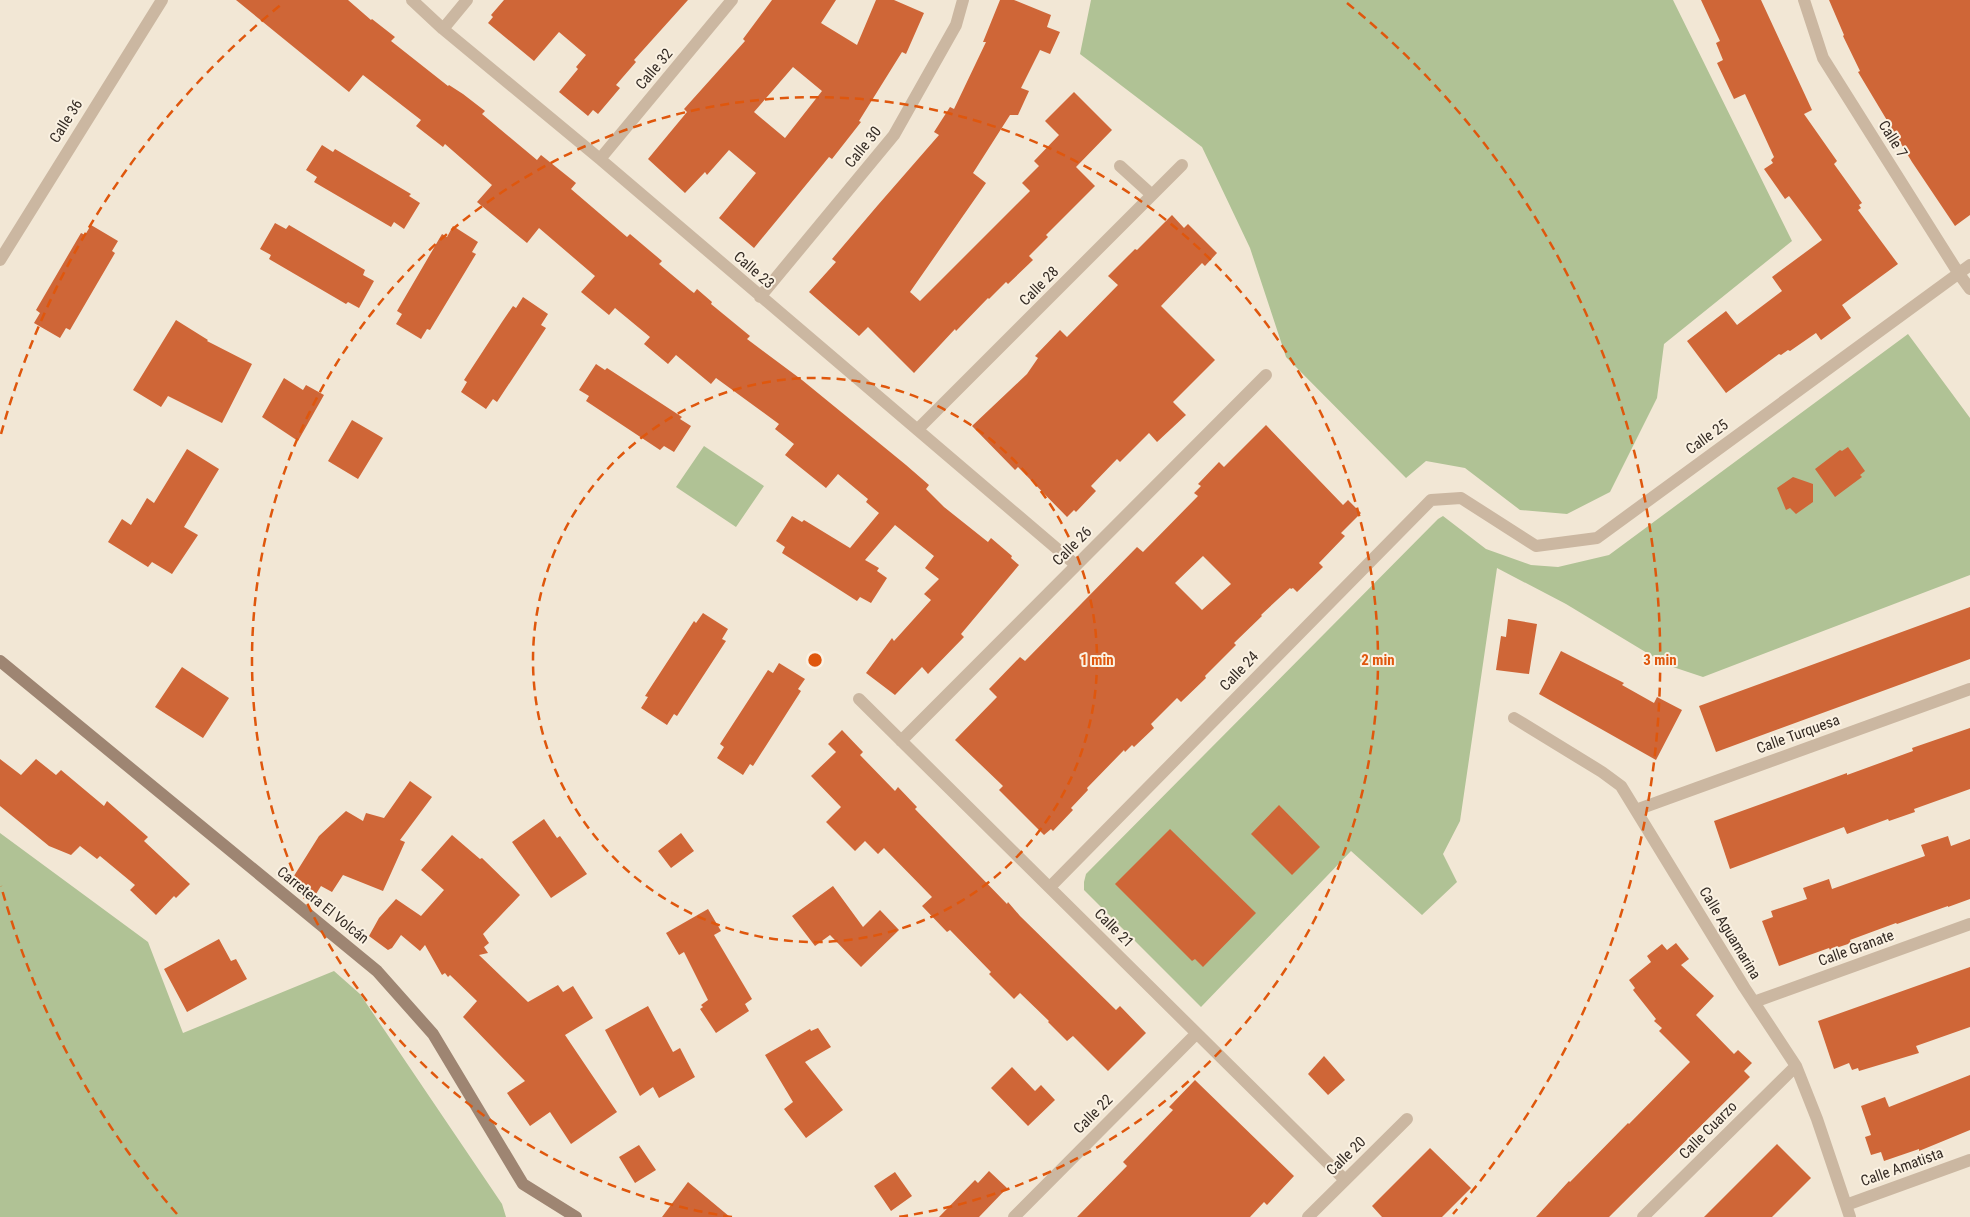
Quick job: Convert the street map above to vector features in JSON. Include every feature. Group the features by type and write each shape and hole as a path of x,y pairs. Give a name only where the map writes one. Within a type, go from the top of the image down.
{"street":[{"name":"Calle 36","path":"0,260 162,0"},
{"name":"Calle 23","path":"412,0 443,29 600,159 1076,565"},
{"path":"443,29 467,0"},
{"name":"Calle 32","path":"600,159 732,0"},
{"name":"Calle 30","path":"760,296 894,135 956,24 963,0"},
{"name":"Calle 7","path":"1804,0 1823,58 1958,274 1970,289"},
{"name":"Calle 28","path":"918,430 1182,165"},
{"path":"1120,166 1152,195"},
{"name":"Calle 25","path":"1461,498 1536,546 1597,538 1970,265"},
{"name":"Calle 26","path":"902,741 1266,375"},
{"name":"Calle 24","path":"1050,887 1430,500 1461,498"},
{"name":"Carretera El Volcán","path":"0,661 377,970 433,1034 524,1184 576,1217"},
{"name":"Calle Turquesa","path":"1636,810 1970,689"},
{"name":"Calle 21","path":"860,699 1345,1180"},
{"name":"Calle Aguamarina","path":"1514,718 1602,772 1621,786 1754,1002 1796,1066 1817,1118 1848,1211"},
{"name":"Calle Granate","path":"1754,1002 1970,924"},
{"name":"Calle 22","path":"1014,1217 1196,1034"},
{"name":"Calle Cuarzo","path":"1643,1217 1796,1066"},
{"name":"Calle 20","path":"1308,1217 1407,1120"},
{"name":"Calle Amatista","path":"1848,1211 1970,1160"}],"green space":[{"path":"1091,0 1673,0 1792,241 1664,344 1657,398 1610,492 1567,514 1520,510 1465,468 1426,461 1406,478 1286,357 1250,248 1202,147 1080,54"},
{"path":"1908,334 1970,418 1970,575 1703,677 1667,665 1566,604 1497,568 1460,821 1443,854 1457,882 1422,915 1351,851 1201,1007 1084,890 1086,874 1438,519 1443,516 1486,549 1531,565 1558,567 1609,555"},
{"path":"704,446 764,486 736,527 676,487"},
{"path":"0,833 148,942 183,1033 334,971 360,994 502,1204 506,1217 0,1217"}],"building":[{"path":"236,0 348,0 395,37 391,41 448,86 463,94 485,111 482,114 537,160 541,155 576,183 571,189 627,237 630,234 662,261 659,264 690,290 694,293 697,289 712,302 711,304 750,336 747,339 802,380 906,465 929,485 926,489 944,507 988,542 991,538 1012,556 1011,558 1019,565 961,634 964,637 928,674 922,667 895,695 866,673 892,638 894,641 931,600 924,594 939,579 925,568 934,556 895,525 865,560 879,568 877,571 887,578 871,603 860,597 857,601 782,553 785,547 776,541 792,516 802,522 804,520 850,548 879,513 866,502 868,499 838,474 826,488 785,455 794,444 775,429 779,424 716,378 711,384 676,355 668,364 644,344 650,337 615,308 609,315 581,292 595,276 539,228 527,243 477,202 492,185 445,144 443,147 416,126 421,120 363,75 349,92"},
{"path":"504,0 688,0 634,60 636,62 616,85 620,88 598,114 593,110 588,116 559,92 578,69 576,67 586,55 559,32 534,61 488,23 493,17 491,15"},
{"path":"772,0 836,0 821,23 857,45 876,0 894,0 924,13 906,54 902,52 859,121 861,122 832,159 829,157 754,248 719,218 756,173 729,150 707,175 705,172 685,193 648,159 687,112 684,109 745,41 743,39","holes":["793,67 822,91 785,138 754,112"]},
{"path":"1000,0 1014,0 1051,15 1047,27 1060,32 1050,54 1040,50 1021,88 1029,91 1018,115 1010,115 973,173 986,183 910,292 920,301 1030,191 1022,183 1039,166 1034,161 1059,135 1045,121 1074,92 1112,130 1076,167 1095,186 1046,235 1048,237 1029,256 1033,260 1008,284 1006,282 988,298 956,331 955,329 914,373 868,327 859,336 809,292 836,262 832,259 939,135 934,132 950,107 954,109 986,42 983,42"},
{"path":"1701,0 1761,0 1812,110 1804,114 1837,161 1834,164 1862,203 1859,205 1861,208 1858,210 1898,264 1842,305 1851,318 1821,340 1816,333 1790,351 1779,354 1726,393 1687,341 1726,311 1737,325 1782,291 1772,277 1822,240 1789,196 1785,199 1764,169 1773,163 1771,160 1774,157 1745,94 1734,99 1717,63 1723,60 1716,43 1720,41"},
{"path":"1829,0 1970,0 1970,215 1955,226 1912,162 1858,72 1860,71 1843,36"},
{"path":"322,145 333,152 335,149 411,194 409,196 420,203 404,229 394,222 391,227 314,182 317,177 306,170"},
{"path":"1172,215 1184,228 1188,224 1217,253 1205,266 1202,263 1161,306 1215,360 1173,402 1186,415 1157,442 1149,433 1120,462 1117,459 1091,486 1096,491 1076,512 1074,510 1067,517 1018,467 1015,470 972,426 1027,374 1038,358 1035,356 1060,330 1067,337 1118,285 1108,276"},
{"path":"275,223 286,229 289,225 365,270 363,275 374,281 359,308 348,302 346,304 269,259 271,255 260,249"},
{"path":"91,225 118,241 112,251 115,253 70,330 66,328 60,338 34,323 40,313 36,310 81,233 85,235"},
{"path":"453,226 478,242 472,252 476,254 430,330 427,329 421,339 396,324 402,314 397,311 442,234 447,237"},
{"path":"523,297 548,314 541,325 546,328 497,402 493,399 486,409 461,392 467,382 464,380 513,306 516,308"},
{"path":"176,320 207,341 252,364 222,423 168,396 161,407 133,390"},
{"path":"596,364 605,370 607,368 682,417 680,419 691,426 674,452 664,446 660,450 586,401 589,396 579,390"},
{"path":"284,378 303,390 306,385 324,395 298,441 262,417"},
{"path":"352,420 383,438 358,479 328,461"},
{"path":"1266,425 1343,505 1348,500 1361,513 1341,533 1345,536 1319,563 1323,567 1297,592 1290,588 1261,615 1234,643 1236,645 1205,676 1206,678 1181,702 1177,698 1151,724 1154,728 1134,747 1132,745 1125,752 1124,750 1087,788 1088,790 1071,808 1073,810 1053,831 1051,829 1044,835 999,790 1003,786 955,740 997,697 989,689 1020,657 1025,661 1137,547 1143,552 1198,496 1194,493 1201,486 1198,484 1219,462 1224,467","holes":["1203,556 1231,584 1202,610 1175,583"]},
{"path":"1848,447 1865,471 1860,475 1862,477 1835,497 1815,469 1840,450 1842,451"},
{"path":"187,449 219,469 184,527 198,535 172,574 152,562 148,567 108,542 122,519 131,525 147,498 154,503"},
{"path":"1793,477 1813,484 1813,502 1796,514 1790,508 1786,510 1777,488"},
{"path":"1970,607 1970,659 1716,752 1699,706"},
{"path":"703,613 728,629 722,639 726,641 677,716 674,714 667,725 641,708 648,697 645,696 694,621 696,623"},
{"path":"1508,619 1537,624 1529,674 1496,670 1501,636 1506,637"},
{"path":"1561,651 1624,683 1622,685 1654,703 1657,697 1682,710 1656,760 1539,694"},
{"path":"779,663 805,679 798,689 801,691 753,766 750,764 743,775 717,758 724,747 720,744 768,670 773,673"},
{"path":"182,667 229,698 203,738 155,707"},
{"path":"1970,728 1970,789 1914,809 1915,812 1889,821 1888,819 1847,834 1844,827 1730,869 1714,821 1847,773 1847,775 1913,751 1912,748"},
{"path":"842,730 863,752 860,755 895,791 898,787 917,807 915,809 1007,904 1008,902 1116,1010 1120,1006 1146,1033 1108,1071 1073,1036 1067,1041 1020,993 1014,999 950,930 947,932 922,906 932,897 884,848 878,854 865,841 855,851 826,822 841,807 811,776 836,752 828,744"},
{"path":"0,759 21,775 36,759 56,775 61,770 104,806 107,801 148,837 144,841 190,884 176,898 174,896 156,915 130,890 135,885 100,856 97,859 80,846 71,855 49,846 0,806"},
{"path":"410,781 432,797 400,840 405,842 383,891 343,875 332,892 321,886 316,894 292,879 319,836 346,811 363,821 366,813 384,818"},
{"path":"1279,805 1320,847 1292,875 1251,834"},
{"path":"544,819 557,838 560,836 587,874 551,898 512,842"},
{"path":"1170,829 1256,913 1203,967 1195,959 1192,961 1115,884"},
{"path":"681,833 694,851 671,868 658,851"},
{"path":"452,835 480,859 482,858 520,895 483,934 489,943 484,947 488,953 479,955 528,1002 558,985 563,992 573,986 593,1018 565,1035 617,1112 571,1144 550,1112 530,1126 507,1093 525,1081 463,1017 477,1001 450,975 448,977 445,973 442,975 425,945 420,951 401,935 392,948 388,950 369,936 379,918 396,899 421,916 444,890 421,870"},
{"path":"1948,836 1951,846 1970,839 1970,899 1850,940 1851,943 1830,950 1829,948 1779,966 1762,921 1773,917 1771,911 1807,899 1803,888 1829,879 1832,889 1925,856 1921,845"},
{"path":"833,886 863,927 880,910 899,930 861,967 830,935 815,946 792,916"},
{"path":"708,909 721,931 714,935 752,999 745,1004 749,1011 716,1033 700,1009 703,1007 701,1005 708,1000 684,952 679,955 666,933"},
{"path":"219,939 231,961 236,959 247,979 187,1012 164,969"},
{"path":"1676,943 1689,959 1681,965 1714,996 1696,1015 1734,1054 1738,1050 1752,1063 1744,1071 1750,1077 1609,1217 1536,1217 1569,1181 1690,1062 1659,1031 1662,1028 1654,1021 1656,1019 1633,990 1635,988 1629,980 1651,962 1647,956 1662,944 1667,950"},
{"path":"1970,967 1970,1027 1916,1046 1919,1053 1859,1071 1858,1068 1852,1070 1849,1063 1834,1069 1818,1021"},
{"path":"648,1006 673,1052 680,1048 695,1077 659,1098 653,1087 640,1096 605,1030"},
{"path":"818,1028 831,1047 805,1062 843,1110 806,1138 784,1109 793,1102 765,1055 810,1029 811,1031"},
{"path":"1324,1056 1345,1080 1328,1095 1308,1074"},
{"path":"1012,1067 1035,1091 1041,1085 1055,1100 1028,1126 991,1088"},
{"path":"1970,1075 1970,1130 1919,1151 1919,1149 1884,1161 1881,1152 1871,1155 1865,1137 1871,1135 1861,1106 1885,1097 1889,1107"},
{"path":"1195,1080 1294,1176 1267,1205 1264,1202 1250,1217 1077,1217 1127,1166 1123,1162 1173,1110 1169,1107"},
{"path":"1777,1144 1811,1178 1772,1217 1704,1217"},
{"path":"639,1145 656,1170 635,1183 619,1157"},
{"path":"1430,1148 1471,1188 1442,1217 1382,1217 1372,1206"},
{"path":"989,1171 1007,1188 979,1217 939,1217 975,1180 978,1183"},
{"path":"895,1172 912,1196 891,1211 874,1186"},
{"path":"688,1182 730,1217 662,1217"}]}
